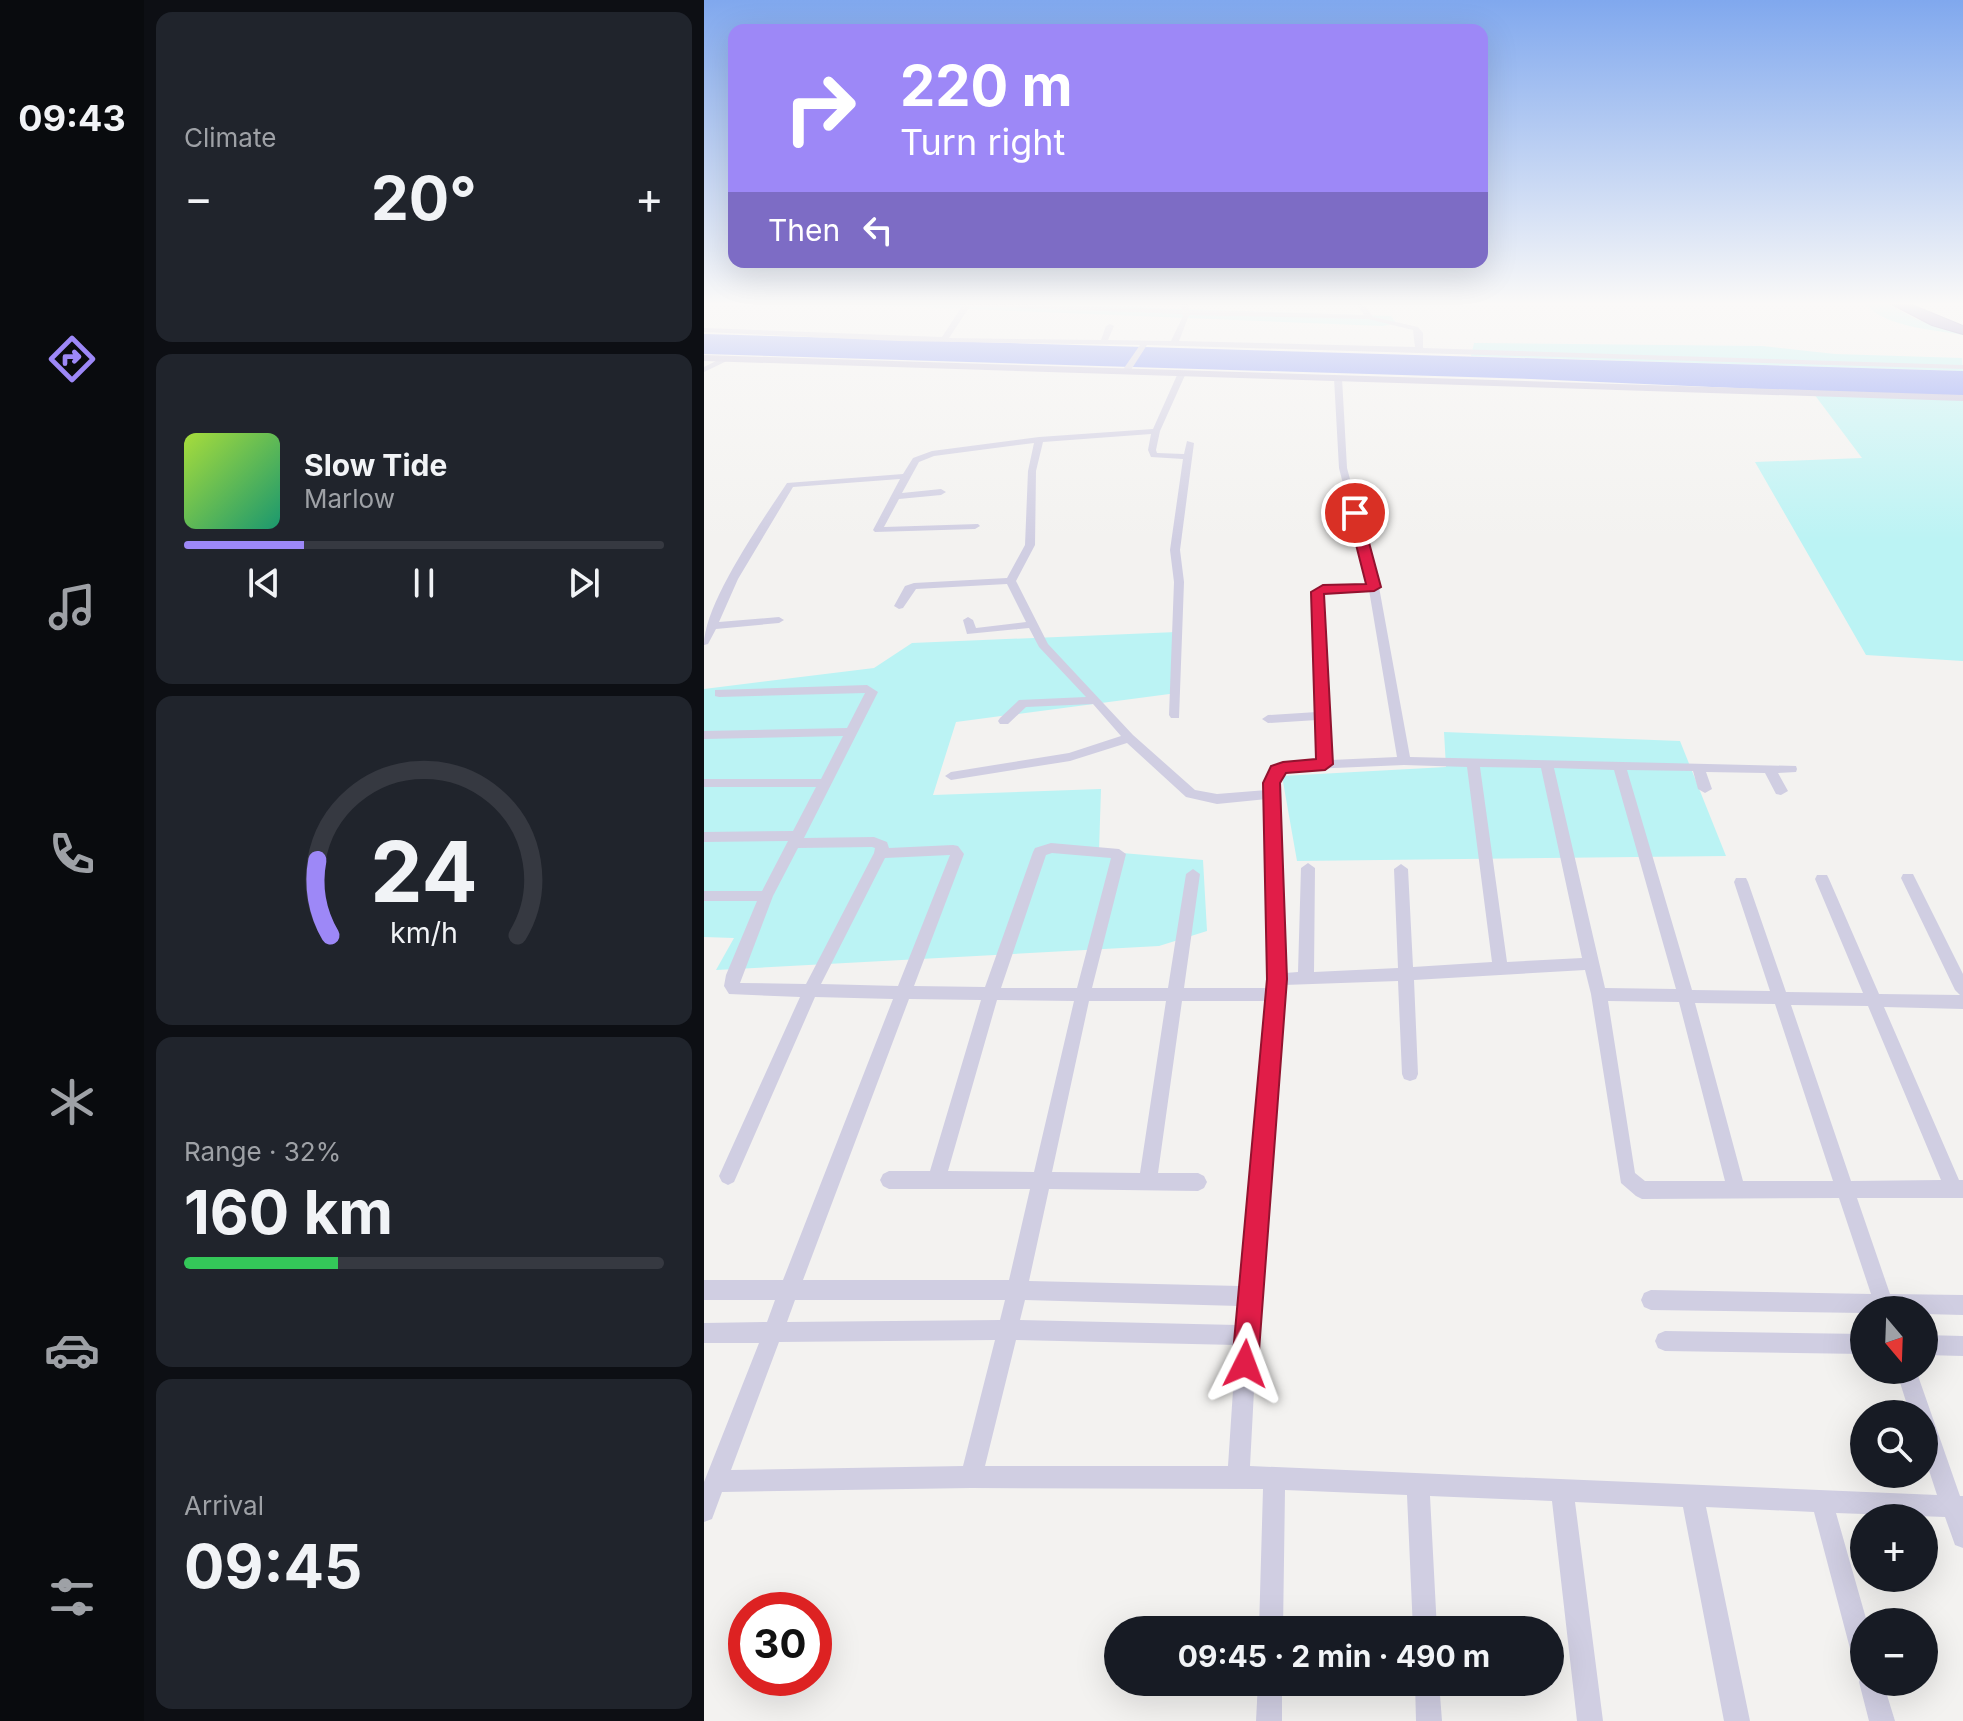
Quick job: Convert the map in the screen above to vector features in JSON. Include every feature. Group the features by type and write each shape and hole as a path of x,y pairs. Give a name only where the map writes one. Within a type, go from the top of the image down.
{"main road":[{"path":"1348,381 1963,401"}],"street":[{"path":"1179,381 1156,431 1152,450 1154,455 1189,457"},
{"path":"1338,381 1343,468 1374,587 1404,761"},
{"path":"975,526 880,531 877,528 916,460 924,456 1039,440 1156,431"},
{"path":"1011,581 1030,545 1032,471 1039,440"},
{"path":"1175,715 1179,582 1175,550 1190,443"},
{"path":"704,642 733,579 786,488 803,482 906,476"},
{"path":"894,497 941,492"},
{"path":"899,606 909,588 914,586 1011,581"},
{"path":"1011,581 1043,645 1129,738 1191,794 1217,799 1273,794"},
{"path":"1325,764 1317,592 1323,589 1374,587"},
{"path":"711,626 779,620"},
{"path":"968,620 971,632 1032,624"},
{"path":"719,693 869,689 872,692 766,896 732,986 740,990 1173,993 1275,987 1306,979 1405,975 1500,966 1591,964"},
{"path":"1004,721 1023,703 1096,700"},
{"path":"1268,719 1323,716"},
{"path":"704,735 853,732"},
{"path":"951,776 1070,757 1129,738"},
{"path":"1238,1477 1249,1296 1275,987 1271,783 1276,770 1286,766 1404,761 1791,769"},
{"path":"1473,762 1500,966"},
{"path":"1547,765 1599,994 1630,1182 1647,1192 1959,1189 1822,879"},
{"path":"1619,765 1686,997 1736,1190"},
{"path":"1698,767 1705,789"},
{"path":"1770,769 1781,791"},
{"path":"704,783 826,783"},
{"path":"704,837 882,844 881,853 810,991 728,1176"},
{"path":"936,1180 991,994 1040,852 1048,848 1115,853 1120,856 1083,994 1008,1330 971,1477"},
{"path":"704,1511 957,854 953,850 881,853"},
{"path":"1306,979 1308,868"},
{"path":"1401,869 1410,1074"},
{"path":"1148,1181 1173,993 1193,874"},
{"path":"1908,878 1963,990"},
{"path":"1741,882 1881,1296"},
{"path":"704,896 766,896"},
{"path":"1599,994 1963,1002"},
{"path":"889,1180 1198,1182"},
{"path":"704,1290 1017,1290 1249,1296"},
{"path":"1651,1300 1850,1306"},
{"path":"1938,1306 1963,1305"},
{"path":"704,1333 1008,1330 1247,1335"},
{"path":"1665,1341 1850,1344"},
{"path":"1938,1345 1963,1346"},
{"path":"1938,1457 1958,1506 1963,1537"},
{"path":"716,1481 1238,1477 1958,1506"},
{"path":"1271,1616 1274,1479"},
{"path":"1418,1485 1424,1616"},
{"path":"1562,1491 1590,1721"},
{"path":"1692,1496 1737,1721"},
{"path":"1822,1501 1851,1608"},
{"path":"1269,1721 1270,1696"},
{"path":"1428,1696 1429,1721"},
{"path":"1875,1696 1882,1721"}],"shaded area":[{"path":"1814,394 1963,398 1963,661 1866,655 1755,462 1862,458"},
{"path":"1177,632 1177,693 956,722 933,795 1101,789 1099,851 1203,860 1207,931 1159,946 716,970 734,938 704,937 704,689 874,668 912,643"},
{"path":"1444,732 1680,741 1726,856 1297,861 1282,776 1446,767"}],"water":[{"path":"1584,381 1963,381 1963,398"}],"route":[{"path":"1245,1364 1277,979 1271,783 1276,770 1283,767 1325,764 1317,592 1323,589 1374,587 1355,513"}]}
